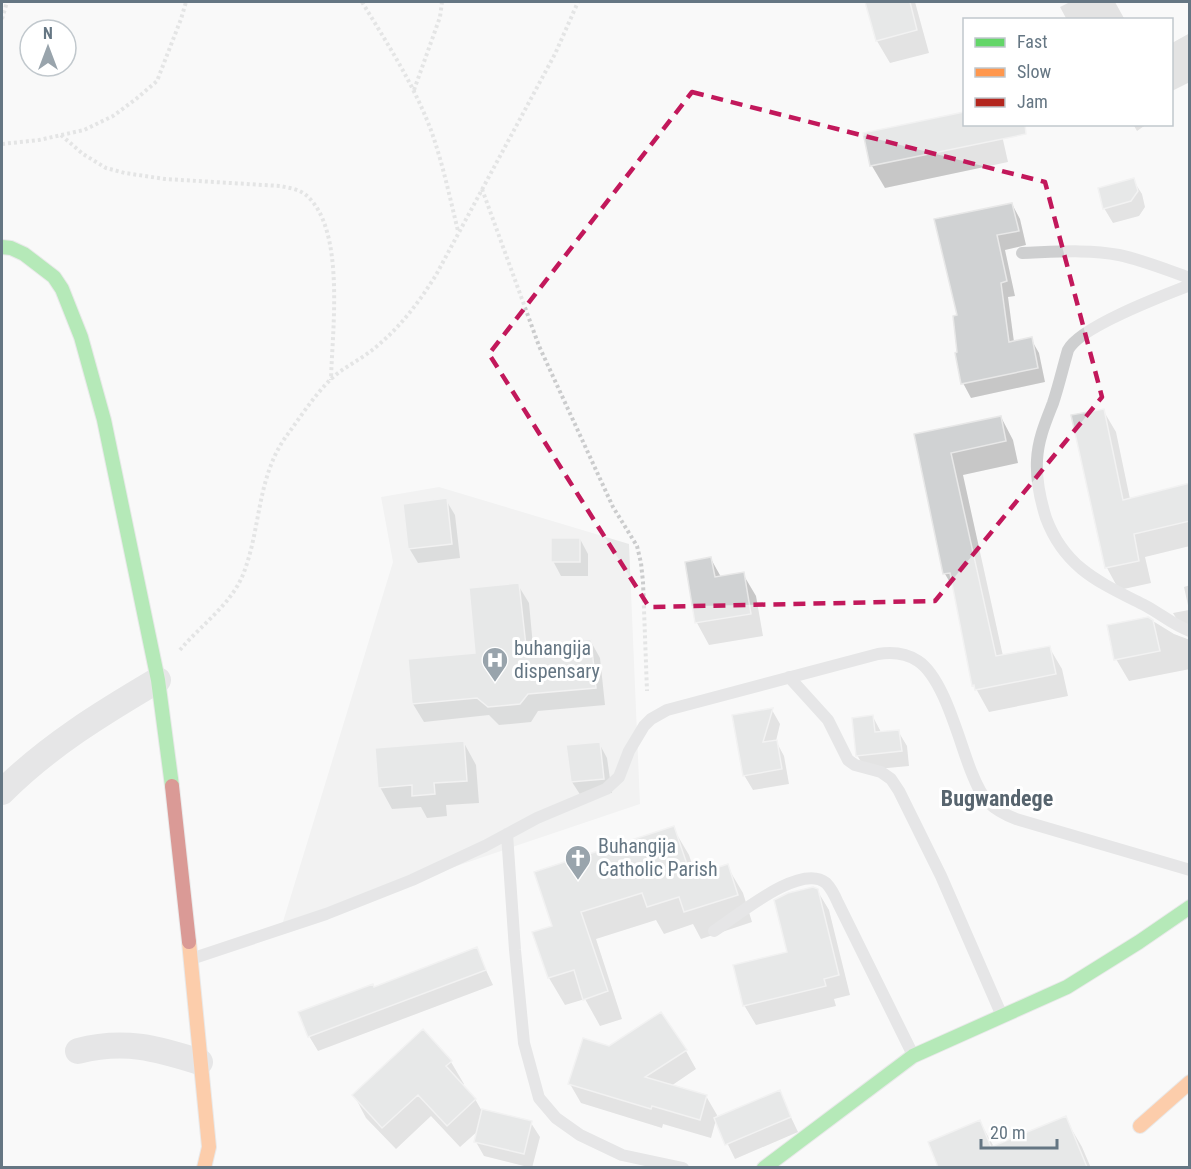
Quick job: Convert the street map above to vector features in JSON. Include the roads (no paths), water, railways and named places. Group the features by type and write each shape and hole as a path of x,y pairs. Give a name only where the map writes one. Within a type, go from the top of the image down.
{"street":[{"path":"2,247 24,254 54,277 71,308 104,420 158,680 176,817 201,1062 209,1147 204,1167"},
{"path":"2,792 24,770 54,746 94,718 158,680"},
{"path":"764,1167 913,1056 1067,987 1190,907"},
{"path":"78,1051 106,1045 138,1045 201,1062"},
{"path":"1140,1126 1190,1082"}],"lane":[{"path":"1022,253 1087,252 1118,255 1190,279"},
{"path":"1190,285 1111,319 1069,346 1046,418 1037,460 1038,483 1044,510 1058,543 1070,559 1095,579 1190,631"},
{"path":"190,959 326,914 412,880 610,786 619,777 629,752 644,726 656,715 682,705 878,654 899,654 915,659 926,668 943,694 975,781 994,808 1016,819 1190,870"},
{"path":"789,677 828,720 849,762 881,772 891,779 899,790 941,876 1002,1017"},
{"path":"507,834 514,950 524,1043 539,1098 556,1118 580,1135 622,1155 683,1167"},
{"path":"714,931 773,891 806,878 823,881 838,903 913,1056"}],"place":[{"name":"buhangija dispensary","path":"495,683"},
{"name":"Buhangija Catholic Parish","path":"578,881"}],"district":[{"name":"Bugwandege","path":"997,798"}]}
